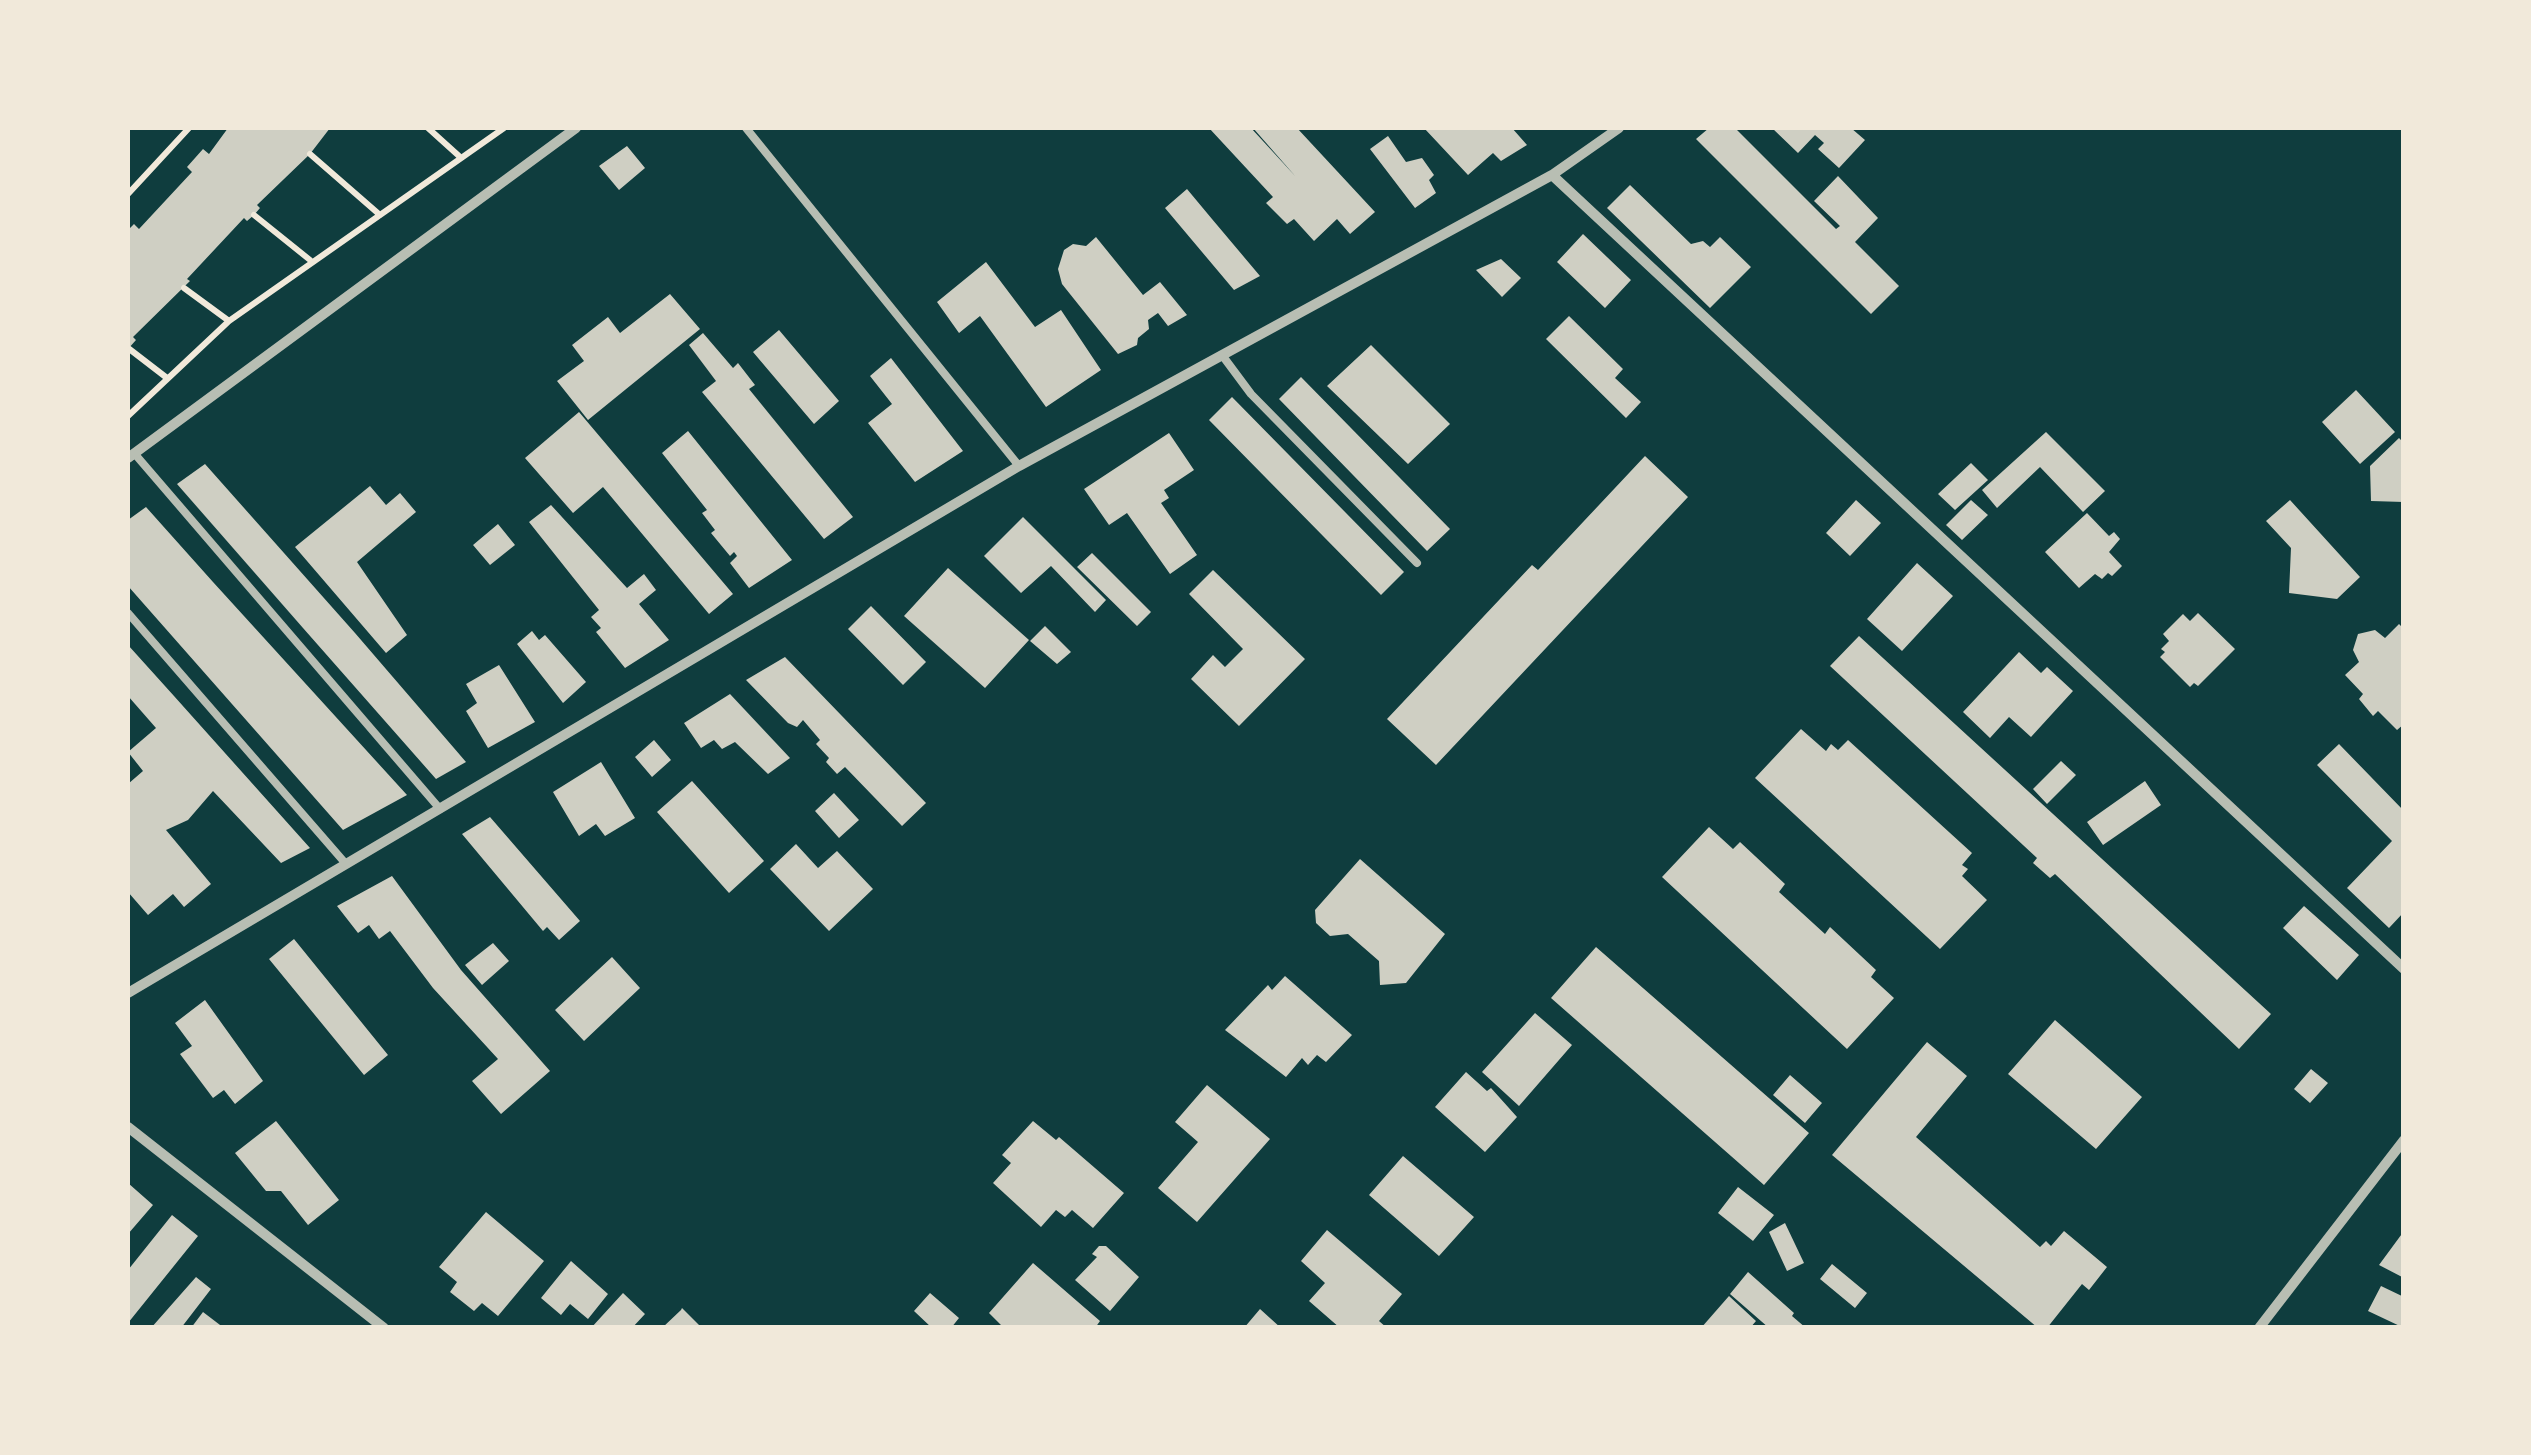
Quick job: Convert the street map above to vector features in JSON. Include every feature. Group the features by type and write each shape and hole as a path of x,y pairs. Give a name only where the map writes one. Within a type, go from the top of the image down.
{"street":[{"path":"131,456 576,128"},
{"path":"128,994 1019,466 1552,176 1619,128"},
{"path":"1552,176 2404,970"},
{"path":"128,1127 384,1328"},
{"path":"2259,1328 2404,1140"}],"lane":[{"path":"746,128 1019,466"},
{"path":"1222,355 1251,394 1418,563"},
{"path":"131,456 440,808"},
{"path":"128,613 346,864"}],"path":[{"path":"128,194 189,128"},
{"path":"428,128 460,156"},
{"path":"128,416 228,320 504,128"},
{"path":"310,154 380,215"},
{"path":"254,214 310,260"},
{"path":"184,288 228,320"},
{"path":"128,348 168,378"}],"building":[{"path":"228,128 330,128 310,154 257,205 260,208 254,215 247,221 244,218 187,279 190,281 133,337 136,340 128,349 128,230 134,224 139,229 192,172 187,167 203,149 209,154"},
{"path":"1209,128 1251,128 1296,177 1253,128 1297,128 1375,212 1350,234 1337,219 1314,241 1294,219 1287,224 1266,203 1273,197"},
{"path":"1424,128 1512,128 1527,145 1501,161 1493,153 1468,175"},
{"path":"1709,128 1735,128 1836,229 1840,226 1814,201 1838,176 1878,218 1855,242 1899,286 1871,314 1696,139"},
{"path":"1772,128 1851,128 1865,140 1839,168 1818,149 1824,143 1815,135 1798,153"},
{"path":"1388,136 1406,162 1422,158 1434,175 1429,180 1436,193 1415,208 1370,149"},
{"path":"627,146 645,168 619,190 599,166"},
{"path":"1630,185 1691,244 1703,241 1710,247 1720,237 1751,267 1710,308 1607,208"},
{"path":"1187,189 1260,276 1234,290 1165,208"},
{"path":"1583,234 1631,280 1605,308 1557,262"},
{"path":"1096,237 1143,295 1160,282 1187,315 1168,326 1158,313 1148,320 1149,329 1138,338 1137,345 1118,354 1062,284 1058,269 1064,250 1073,244 1086,246"},
{"path":"1501,259 1521,278 1502,297 1476,270"},
{"path":"986,262 1035,327 1061,310 1101,370 1046,407 980,316 959,333 937,302"},
{"path":"670,294 700,329 588,420 557,381 584,361 572,345 608,317 620,333"},
{"path":"1569,316 1623,369 1615,378 1641,402 1626,418 1546,339"},
{"path":"779,330 839,401 814,424 753,352"},
{"path":"703,333 733,368 738,363 755,385 749,389 853,517 824,539 702,392 716,381 689,345"},
{"path":"1371,345 1450,424 1408,464 1327,386"},
{"path":"891,358 963,451 915,482 868,423 892,404 870,376"},
{"path":"1301,377 1450,529 1427,551 1279,399"},
{"path":"2356,390 2395,432 2360,464 2322,422"},
{"path":"1232,397 1404,572 1381,595 1209,420"},
{"path":"579,412 733,594 709,614 603,487 573,513 525,458"},
{"path":"688,431 792,560 749,588 730,563 737,556 734,552 730,556 711,533 715,530 702,513 707,510 662,453"},
{"path":"2046,432 2105,491 2083,512 2040,467 1997,508 1982,490"},
{"path":"1169,433 1194,470 1164,490 1169,498 1161,503 1197,555 1170,574 1127,513 1109,525 1084,489"},
{"path":"2399,438 2404,443 2404,502 2371,501 2370,466"},
{"path":"1645,456 1688,497 1436,765 1387,719 1532,565 1538,570"},
{"path":"1971,463 1988,480 1955,510 1938,494"},
{"path":"205,464 466,762 436,779 177,484"},
{"path":"370,486 386,505 400,493 416,512 357,562 407,635 386,653 295,547"},
{"path":"1856,500 1881,523 1850,556 1826,533"},
{"path":"1971,500 1988,515 1962,540 1946,525"},
{"path":"2290,500 2360,577 2337,599 2289,593 2291,548 2266,521"},
{"path":"551,505 627,588 644,574 656,590 639,604 669,640 625,668 596,632 601,628 591,617 599,610 529,522"},
{"path":"146,507 407,795 343,830 128,586 128,520"},
{"path":"2087,513 2109,536 2114,532 2120,539 2109,552 2122,566 2102,579 2095,574 2079,588 2045,552"},
{"path":"1023,517 1106,600 1095,612 1051,566 1021,593 984,556"},
{"path":"498,524 515,545 490,565 473,545"},
{"path":"1092,553 1151,612 1137,626 1077,567"},
{"path":"1917,563 1953,596 1902,651 1867,619"},
{"path":"948,568 1029,640 985,688 904,616"},
{"path":"1213,570 1305,659 1239,726 1191,679 1213,655 1225,667 1243,649 1189,594"},
{"path":"871,606 926,662 903,685 848,629"},
{"path":"2198,613 2235,649 2198,686 2194,683 2190,687 2160,657 2165,652 2161,649 2169,641 2163,634 2183,614 2190,621"},
{"path":"2399,624 2404,629 2404,724 2397,730 2378,711 2373,716 2359,699 2363,694 2345,675 2359,662 2353,650 2358,634 2375,630 2385,638"},
{"path":"1045,626 1071,652 1057,664 1030,641"},
{"path":"532,631 539,640 545,635 586,682 563,703 517,644"},
{"path":"1859,636 2271,1014 2239,1049 2055,874 2050,878 2033,863 2037,858 1830,666"},
{"path":"128,645 310,848 281,863 213,791 188,820 166,830 211,884 184,907 173,894 148,915 128,892 128,784 143,771 128,752 156,728 128,696"},
{"path":"2019,652 2041,673 2047,667 2073,691 2031,737 2009,717 1990,738 1963,712"},
{"path":"785,657 926,803 902,826 845,767 837,774 816,744 820,740 803,720 797,727 788,723 746,680"},
{"path":"499,665 535,722 488,748 466,711 477,703 466,684"},
{"path":"730,694 790,758 768,774 735,742 722,749 714,740 701,748 684,723"},
{"path":"1801,729 1826,751 1831,744 1838,750 1848,740 1972,853 1962,865 1968,869 1962,876 1987,900 1940,949 1755,778"},
{"path":"654,740 671,760 652,777 635,757"},
{"path":"2339,744 2404,811 2404,912 2389,928 2347,888 2392,841 2317,765"},
{"path":"2061,761 2076,775 2047,804 2033,789"},
{"path":"601,762 635,818 605,836 596,824 579,836 553,792"},
{"path":"692,781 764,861 729,893 657,812"},
{"path":"2145,781 2161,805 2103,845 2087,822"},
{"path":"834,793 859,820 839,838 815,811"},
{"path":"490,817 580,921 559,940 547,927 543,931 462,834"},
{"path":"1709,827 1733,849 1740,842 1785,884 1779,892 1825,934 1830,927 1876,970 1871,977 1894,998 1847,1049 1662,877"},
{"path":"796,844 818,868 837,851 873,889 829,931 770,869"},
{"path":"1360,859 1445,934 1406,983 1380,985 1379,961 1348,934 1330,936 1316,923 1315,910"},
{"path":"392,876 461,970 550,1071 501,1114 472,1081 498,1059 433,988 390,931 379,939 369,925 358,933 337,906"},
{"path":"2304,906 2359,955 2337,980 2283,928"},
{"path":"294,939 388,1055 364,1075 269,959"},
{"path":"493,943 509,961 482,985 465,965"},
{"path":"1596,947 1809,1133 1764,1185 1551,998"},
{"path":"612,957 640,988 584,1041 555,1010"},
{"path":"1285,976 1352,1035 1326,1062 1317,1055 1308,1065 1302,1058 1286,1077 1225,1030 1268,985 1272,990"},
{"path":"205,1000 263,1081 235,1104 224,1090 213,1098 180,1054 192,1046 175,1023"},
{"path":"1535,1013 1572,1045 1519,1106 1482,1072"},
{"path":"2055,1020 2142,1097 2096,1149 2008,1074"},
{"path":"1927,1042 1967,1076 1916,1137 2040,1247 2046,1241 2051,1246 2064,1231 2107,1267 2089,1290 2082,1284 2047,1328 2038,1328 1832,1155"},
{"path":"2311,1069 2328,1083 2310,1103 2294,1089"},
{"path":"1466,1072 1487,1091 1491,1088 1517,1117 1485,1152 1435,1107"},
{"path":"1790,1075 1822,1103 1805,1123 1773,1095"},
{"path":"1207,1085 1270,1139 1197,1222 1158,1188 1198,1142 1175,1122"},
{"path":"276,1121 339,1200 308,1225 281,1191 266,1191 235,1153"},
{"path":"1033,1121 1056,1140 1059,1137 1124,1193 1093,1228 1072,1210 1065,1217 1056,1210 1041,1227 993,1183 1011,1163 1002,1155"},
{"path":"1403,1156 1474,1217 1439,1256 1369,1195"},
{"path":"128,1183 153,1205 128,1234"},
{"path":"1738,1187 1774,1215 1753,1241 1718,1213"},
{"path":"486,1212 544,1261 498,1316 482,1303 474,1311 450,1292 457,1282 439,1267"},
{"path":"172,1215 198,1236 128,1323 128,1270"},
{"path":"1785,1223 1804,1263 1787,1271 1769,1232"},
{"path":"1327,1230 1402,1294 1379,1321 1387,1328 1340,1328 1309,1301 1325,1283 1301,1261"},
{"path":"2404,1231 2404,1278 2379,1265"},
{"path":"1099,1246 1106,1246 1139,1277 1110,1311 1075,1280 1097,1257 1092,1254"},
{"path":"571,1261 608,1294 588,1319 570,1304 561,1315 541,1298"},
{"path":"1033,1263 1100,1321 1095,1328 999,1328 1001,1325 989,1313"},
{"path":"1832,1264 1867,1293 1855,1308 1820,1279"},
{"path":"1748,1272 1806,1328 1769,1328 1730,1294"},
{"path":"196,1277 211,1289 181,1328 151,1328"},
{"path":"2381,1286 2404,1297 2404,1328 2368,1311"},
{"path":"623,1293 645,1314 632,1328 591,1328"},
{"path":"930,1293 959,1318 951,1328 932,1328 914,1311"},
{"path":"1729,1296 1756,1321 1750,1328 1701,1328"},
{"path":"1260,1309 1281,1328 1244,1328"},
{"path":"681,1310 702,1328 662,1328"},
{"path":"203,1312 224,1328 191,1328"}]}
